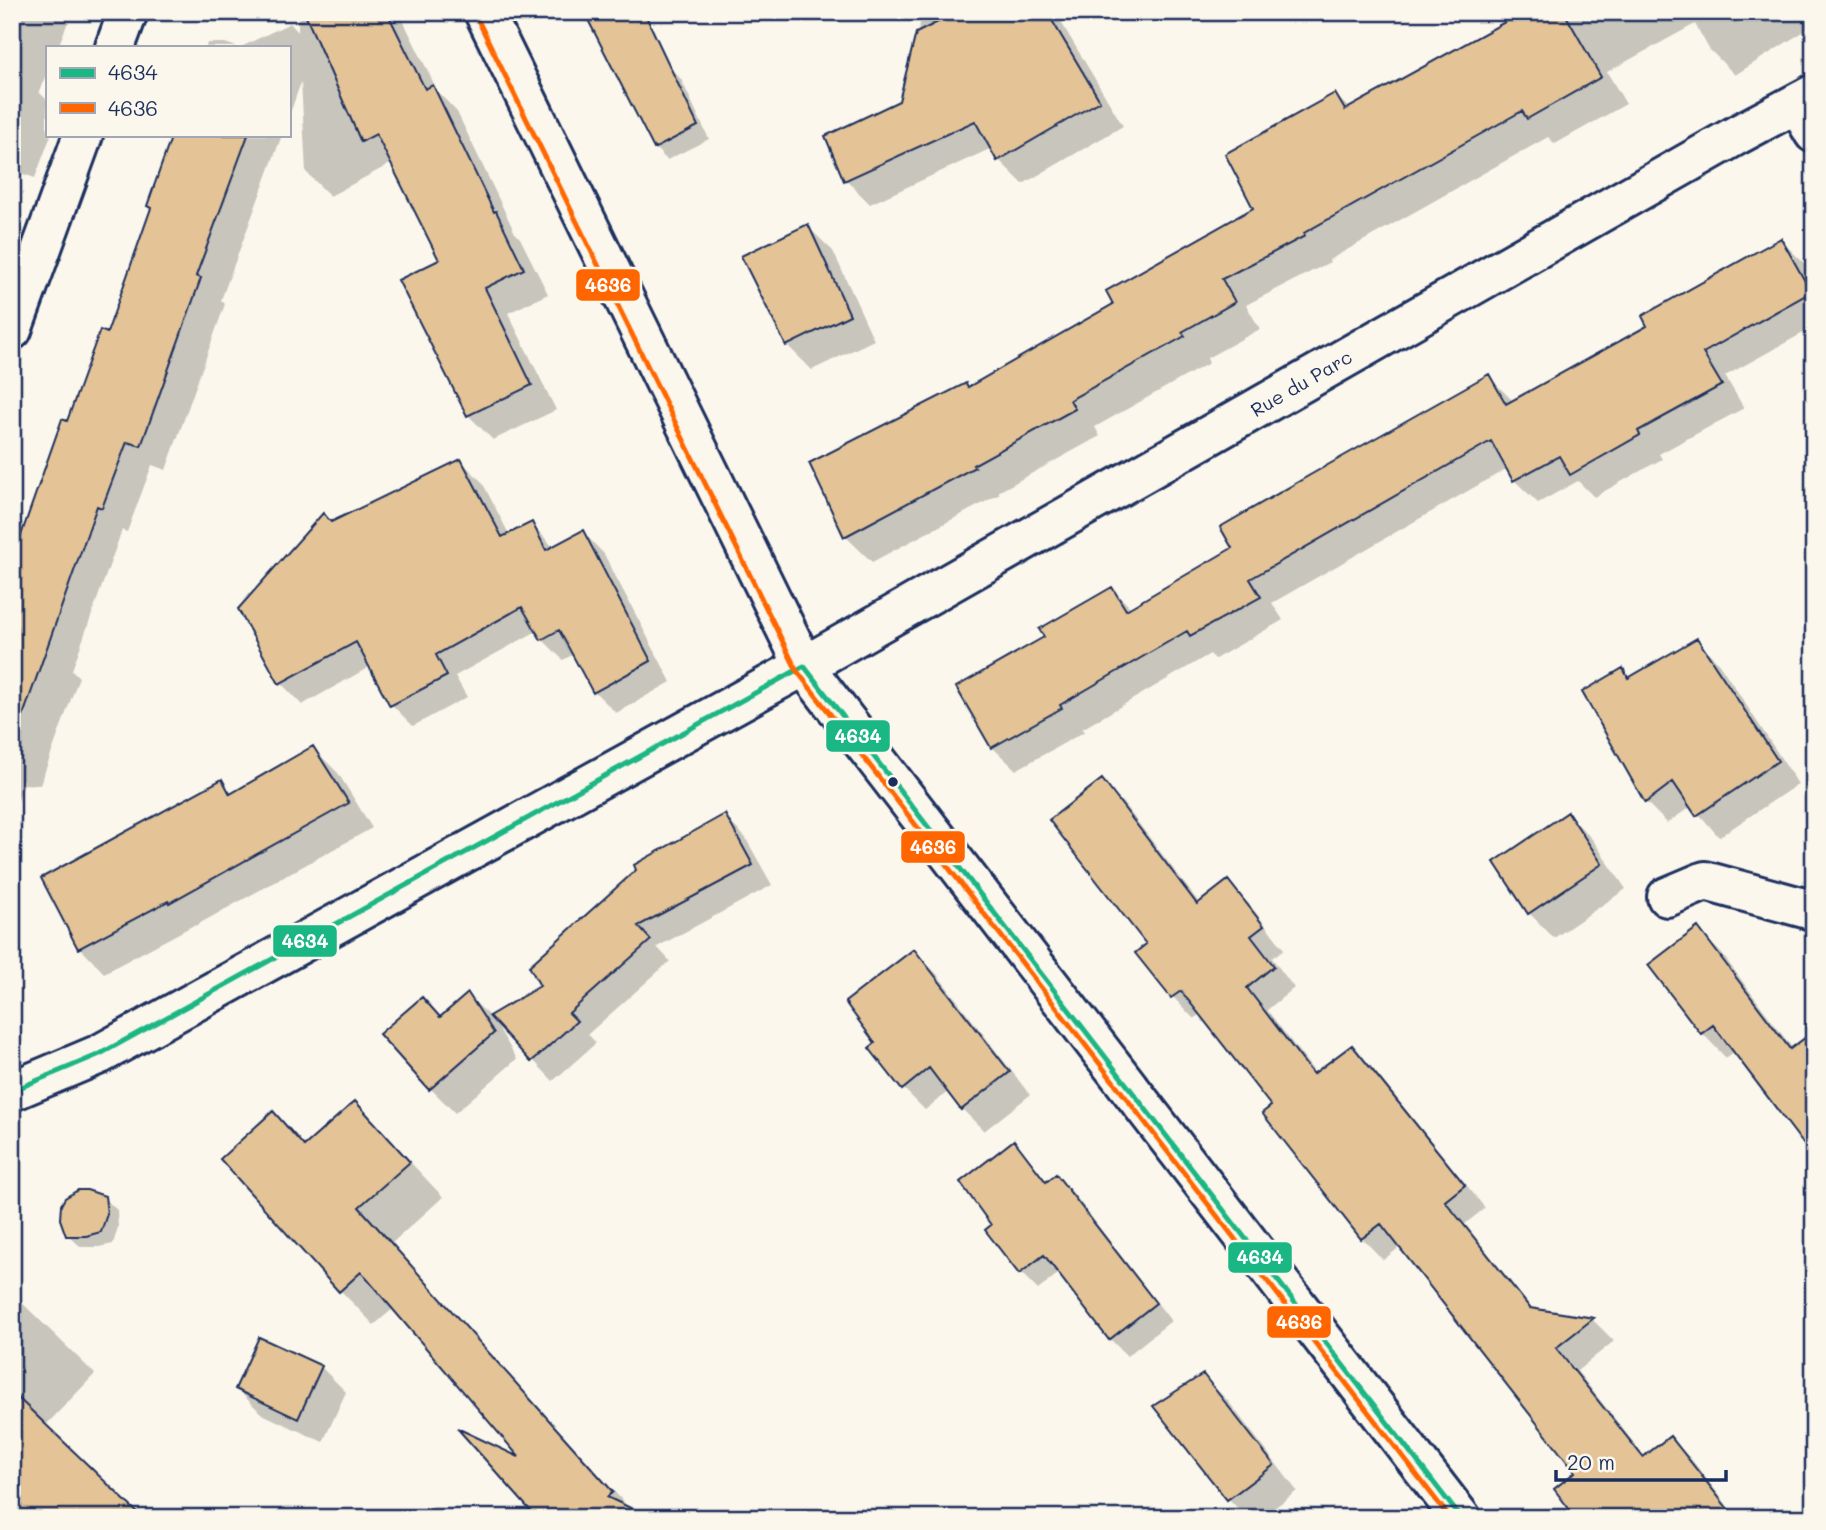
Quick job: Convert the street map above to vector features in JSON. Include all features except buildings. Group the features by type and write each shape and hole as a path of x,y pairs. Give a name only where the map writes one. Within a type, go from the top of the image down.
{"street":[{"path":"115,46 128,12"},
{"path":"484,12 804,666 1461,1518"},
{"name":"Rue du Parc","path":"12,1091 100,1054 804,666 1725,142 1808,110"},
{"path":"12,330 83,136"},
{"path":"1667,897 1705,881 1812,911"}],"transit line":[{"name":"4636","path":"476,16 797,671 1450,1518"},
{"name":"4634","path":"12,1091 100,1054 804,666 1461,1518"}]}
